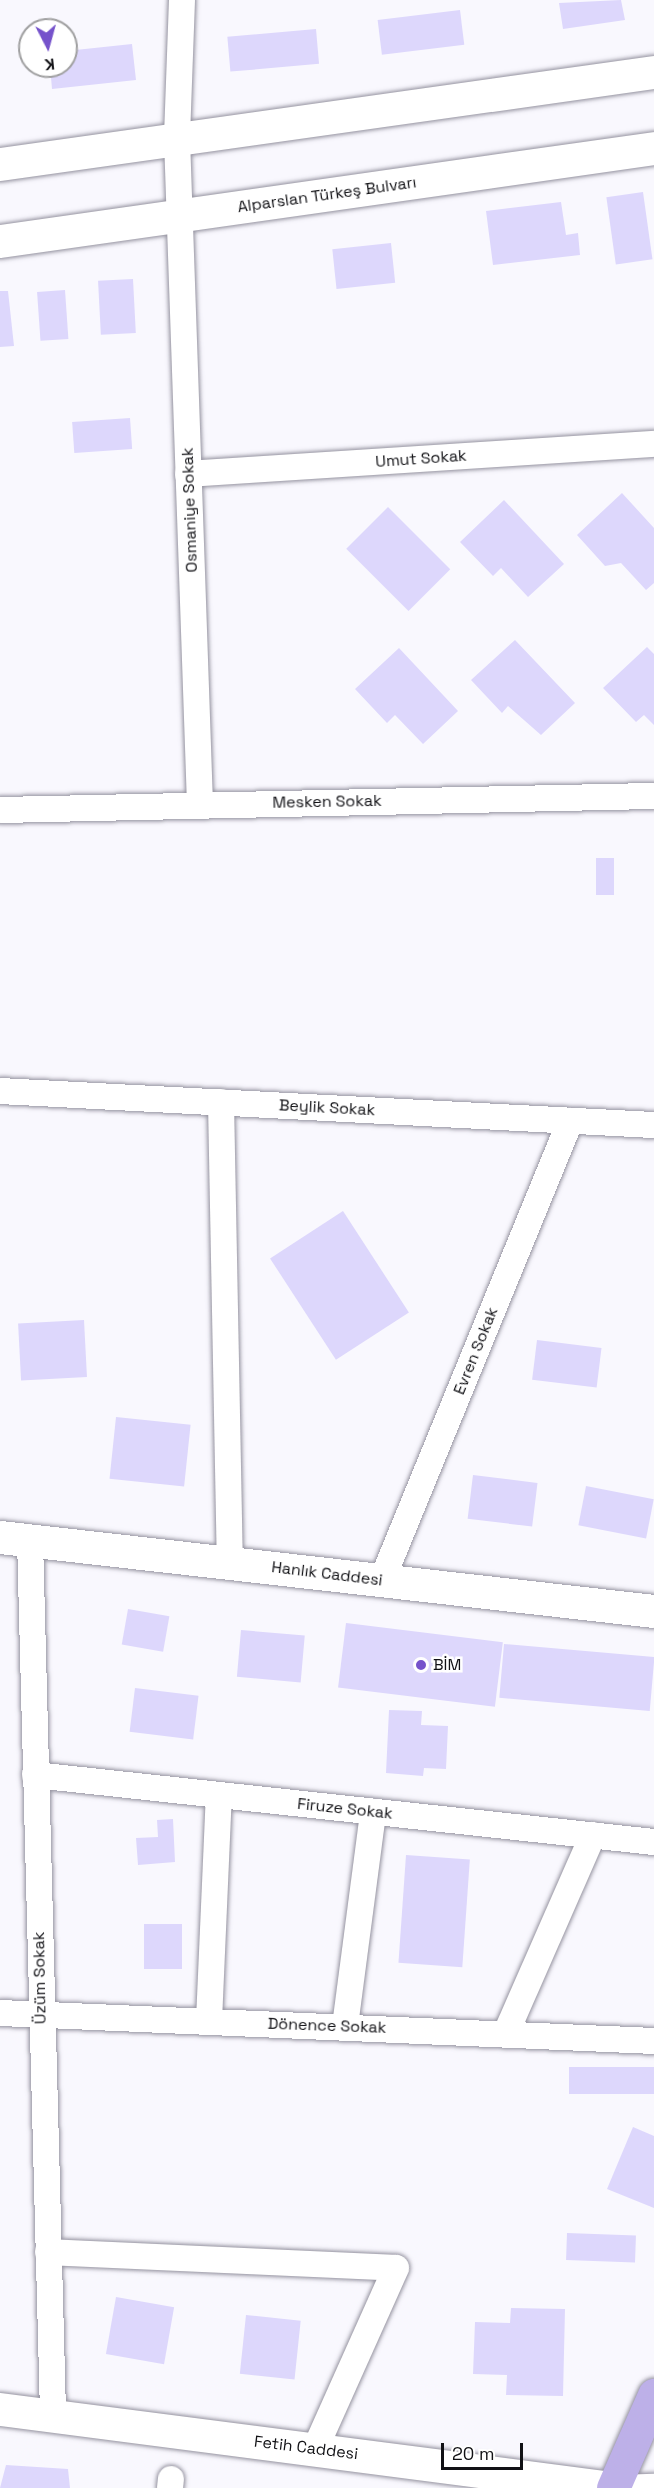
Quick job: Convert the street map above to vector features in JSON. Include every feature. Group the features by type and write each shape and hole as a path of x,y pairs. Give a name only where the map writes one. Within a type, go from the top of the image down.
{"main road":[{"path":"0,164 654,72"},
{"name":"Alparslan Türkeş Bulvarı","path":"0,241 654,148"},
{"name":"Hanlık Caddesi","path":"15,1539 654,1611"},
{"path":"612,2488 654,2395"},
{"name":"Fetih Caddesi","path":"0,2409 612,2488"}],"street":[{"name":"Osmaniye Sokak","path":"182,0 177,139 200,805"},
{"name":"Umut Sokak","path":"188,474 654,444"},
{"name":"Mesken Sokak","path":"0,810 654,796"},
{"name":"Beylik Sokak","path":"0,1091 654,1125"},
{"path":"221,1102 230,1563"},
{"name":"Evren Sokak","path":"382,1580 570,1121"},
{"name":"Üzüm Sokak","path":"15,1539 35,1775 53,2415"},
{"name":"Firuze Sokak","path":"35,1775 654,1842"},
{"path":"209,2021 219,1795"},
{"path":"345,2026 373,1812"},
{"path":"506,2033 593,1835"},
{"name":"Dönence Sokak","path":"0,2013 654,2041"},
{"path":"48,2252 396,2268 315,2449"},
{"path":"618,2488 654,2487"}],"building":[{"path":"621,0 625,20 563,29 559,3"},
{"path":"460,10 464,45 382,55 378,20"},
{"path":"316,29 319,64 230,72 227,37"},
{"path":"132,44 136,80 52,89 51,78 78,78 78,50"},
{"path":"643,192 652,259 616,264 606,197"},
{"path":"561,202 566,235 578,233 580,255 493,265 486,211"},
{"path":"391,243 395,283 337,289 332,249"},
{"path":"133,279 136,333 101,335 98,281"},
{"path":"65,290 68,339 40,341 37,292"},
{"path":"0,291 8,291 14,346 0,347"},
{"path":"130,418 132,449 74,453 72,422"},
{"path":"622,493 654,528 654,583 646,590 621,563 605,566 577,535"},
{"path":"504,500 564,564 528,597 501,568 493,576 460,542"},
{"path":"388,507 450,569 409,611 346,549"},
{"path":"515,640 575,703 541,735 508,706 502,713 471,680"},
{"path":"647,647 654,654 654,725 644,715 636,722 603,688"},
{"path":"399,648 458,711 423,744 395,715 387,723 355,689"},
{"path":"596,858 614,858 614,895 596,895"},
{"path":"343,1211 409,1312 336,1360 270,1258"},
{"path":"84,1320 87,1377 21,1380 18,1323"},
{"path":"537,1340 602,1348 597,1388 532,1380"},
{"path":"116,1417 191,1425 184,1486 110,1479"},
{"path":"473,1475 538,1483 532,1527 468,1519"},
{"path":"586,1486 654,1499 646,1538 578,1525"},
{"path":"128,1609 169,1616 163,1652 122,1644"},
{"path":"346,1623 503,1642 495,1707 338,1688"},
{"path":"241,1630 305,1636 301,1682 237,1677"},
{"path":"504,1644 654,1657 650,1711 499,1698"},
{"path":"135,1688 199,1696 193,1739 130,1732"},
{"path":"389,1710 422,1711 421,1725 448,1726 446,1769 424,1768 423,1776 386,1773"},
{"path":"173,1819 175,1862 138,1865 136,1838 158,1837 157,1820"},
{"path":"406,1855 470,1859 462,1967 398,1963"},
{"path":"144,1924 182,1924 182,1969 144,1969"},
{"path":"569,2067 654,2067 654,2094 569,2094"},
{"path":"633,2127 654,2136 654,2208 607,2189"},
{"path":"567,2233 636,2235 635,2262 566,2260"},
{"path":"116,2297 174,2307 164,2364 106,2354"},
{"path":"511,2308 565,2309 563,2396 506,2395 507,2375 473,2374 475,2322 510,2323"},
{"path":"246,2315 301,2321 295,2379 240,2374"},
{"path":"6,2465 68,2469 70,2488 0,2488"}],"place":[{"name":"BİM","path":"421,1665"}]}
